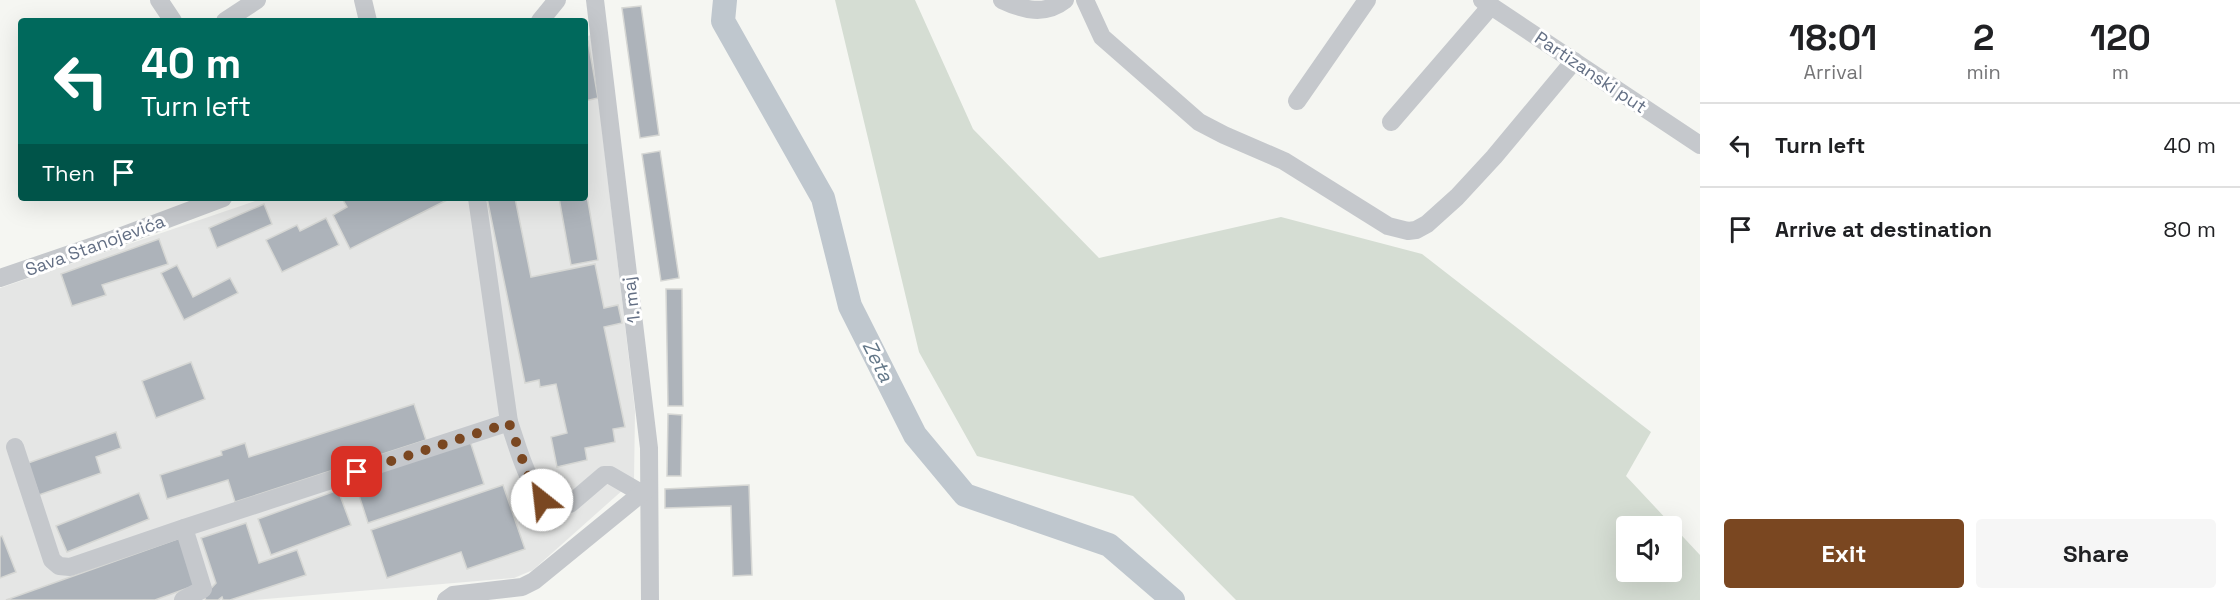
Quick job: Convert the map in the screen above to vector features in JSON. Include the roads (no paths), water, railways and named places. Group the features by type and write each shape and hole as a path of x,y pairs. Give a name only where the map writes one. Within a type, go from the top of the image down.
{"street":[{"path":"159,0 171,18"},
{"path":"230,18 257,0"},
{"path":"363,0 367,18"},
{"path":"542,18 557,0"},
{"name":"1. maj","path":"595,0 649,448 645,491 650,600"},
{"path":"1002,0 1030,11 1059,4 1065,0"},
{"path":"1085,0 1102,37 1199,122 1284,161 1388,226 1408,231 1416,230 1427,224 1457,197 1494,157 1574,61"},
{"path":"1297,101 1367,0"},
{"path":"1391,122 1486,3"},
{"name":"Partizanski put","path":"1486,3 1700,145"},
{"name":"Sava Stanojevića","path":"0,278 215,201"},
{"path":"446,600 453,595 522,587 534,581 645,491 610,475 604,475 570,504 554,509 542,500 533,488 509,423 477,201"},
{"path":"15,447 52,560 59,566 70,567 509,423"},
{"path":"183,600 203,589 184,528"}],"waterway":[{"name":"Zeta","path":"725,0 723,21 823,198 850,306 915,435 965,495 1109,545 1173,600"}]}
